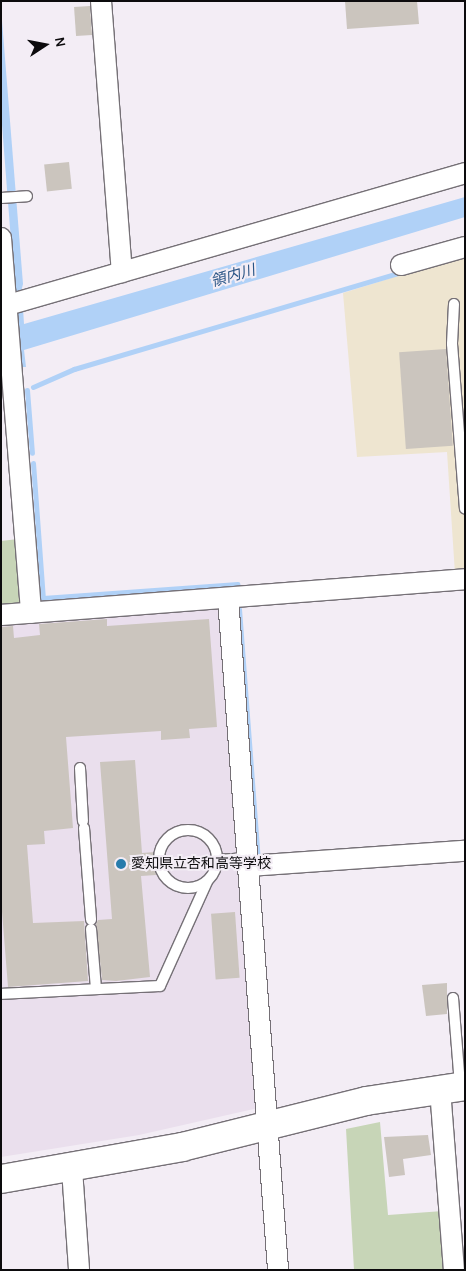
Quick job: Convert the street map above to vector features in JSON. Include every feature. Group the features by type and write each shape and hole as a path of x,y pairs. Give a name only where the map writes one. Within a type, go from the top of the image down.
{"street":[{"path":"101,1 122,272"},
{"path":"5,307 465,173"},
{"path":"1,238 5,307 31,613"},
{"path":"401,265 465,246"},
{"path":"1,615 465,580"},
{"path":"228,598 278,1270"},
{"path":"248,862 465,851"},
{"path":"1,1179 72,1169 366,1101 455,1087 454,1270"},
{"path":"72,1169 79,1270"}],"lane":[{"path":"3,198 27,196"},
{"path":"454,304 452,344 465,508"},
{"path":"80,768 96,989"},
{"path":"1,994 160,986 218,860 213,843 193,830 176,832 164,843 160,867 169,881 184,888 207,882"},
{"path":"218,860 248,862"},
{"path":"453,998 455,1087"}],"shaded area":[{"path":"465,255 465,573 455,574 447,452 357,457 343,293"},
{"name":"愛知県立杏和高等学校","path":"220,605 258,1108 139,1135 1,1157 1,621"}],"green space":[{"path":"18,539 23,598 18,606 1,608 1,541"},
{"path":"380,1122 388,1215 443,1211 448,1270 354,1270 346,1129"}],"water":[{"path":"1,8 23,284 21,292 15,292 1,112"},
{"name":"領内川","path":"465,197 465,217 24,350 26,367 22,367 17,308 23,308 24,324"}],"building":[{"path":"345,1 417,1 419,24 347,29"},
{"path":"90,6 92,35 76,36 74,7"},
{"path":"69,162 72,189 47,191 44,165"},
{"path":"446,349 453,446 406,449 399,352"},
{"path":"107,619 107,626 209,619 217,727 189,729 190,738 161,740 161,731 66,737 73,828 44,831 45,844 27,845 33,923 84,921 88,981 8,987 1,899 1,627 13,626 14,638 40,635 39,624"},
{"path":"135,760 142,853 155,852 156,875 141,876 150,977 116,981 102,980 96,924 98,920 112,919 100,762"},
{"path":"235,912 240,978 216,980 211,914"},
{"path":"447,983 447,1014 426,1016 422,985"},
{"path":"428,1135 431,1155 403,1159 405,1175 389,1177 384,1137"}],"waterway":[{"path":"33,387 74,369 402,272"},
{"path":"27,390 32,453"},
{"path":"33,463 43,598 237,584"},
{"path":"239,609 258,859"}],"place":[{"name":"愛知県立杏和高等学校","path":"121,864"}]}
